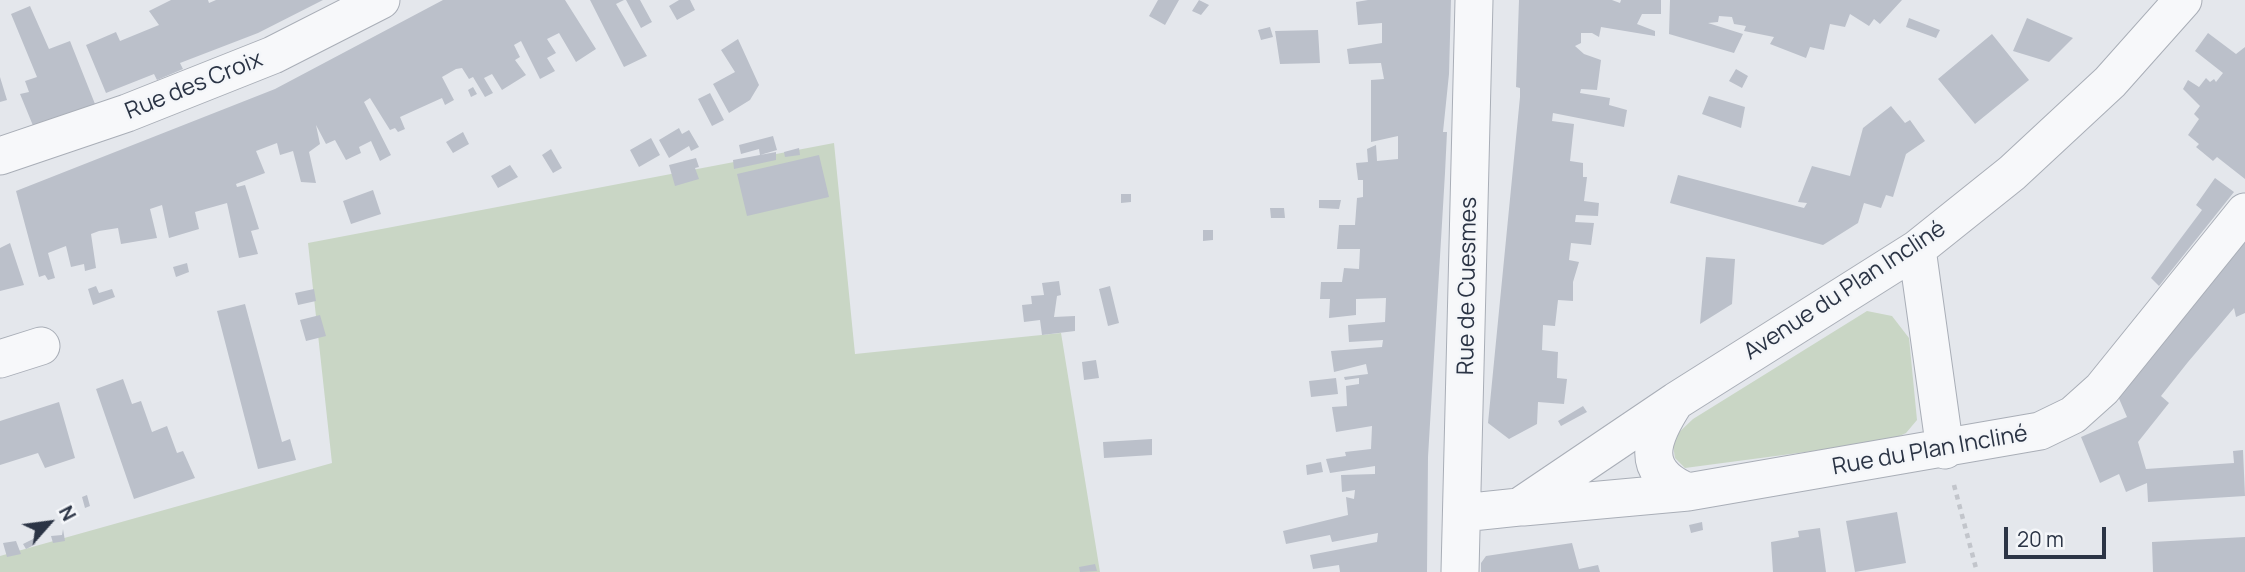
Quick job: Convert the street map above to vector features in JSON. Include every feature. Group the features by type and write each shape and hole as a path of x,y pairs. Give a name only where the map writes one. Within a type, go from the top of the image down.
{"street":[{"name":"Rue des Croix","path":"0,156 127,113 273,55 381,0"},
{"name":"Rue de Cuesmes","path":"1460,572 1474,0"},
{"name":"Avenue du Plan Incliné","path":"1462,513 1519,507 1676,401 1917,248 2012,173 2110,82 2183,0"},
{"name":"Rue du Plan Incliné","path":"1519,507 1688,492 1945,450 2040,431 2073,415 2102,389 2245,212"},
{"path":"1917,248 1945,450"},
{"path":"0,359 41,346"},
{"path":"1676,401 1656,431 1653,450 1658,468 1668,483 1688,492"}],"path":[{"path":"1945,450 1977,572"}],"green space":[{"path":"834,143 855,354 1061,333 1100,572 0,572 0,556 332,463 308,243"},
{"path":"1867,311 1892,316 1909,338 1917,420 1906,433 1889,441 1685,468 1675,458 1672,439 1693,419"}],"building":[{"path":"171,0 208,0 209,3 216,0 323,0 258,33 180,63 183,69 157,80 154,74 106,93 86,45 116,32 120,41 159,25 149,11"},
{"path":"443,0 565,0 596,49 576,62 559,33 547,39 556,53 547,58 555,71 540,79 521,41 514,45 520,57 515,60 526,75 502,90 492,74 484,78 493,93 485,97 473,77 469,79 462,68 456,69 442,77 454,100 445,105 442,98 400,117 405,129 398,132 395,128 390,130 370,98 364,102 391,155 380,161 371,141 359,147 361,153 346,160 335,140 326,144 316,125 320,144 309,152 316,183 301,182 293,151 280,155 277,143 256,151 265,173 236,184 237,187 245,185 259,229 251,231 258,254 239,258 227,203 195,212 199,229 169,238 162,205 150,209 157,238 121,244 118,228 99,231 91,234 96,268 85,271 84,264 71,267 66,246 48,253 55,278 48,280 45,275 39,277 16,191 275,89"},
{"path":"590,0 624,0 616,4 647,56 624,67"},
{"path":"626,0 640,0 652,22 641,28"},
{"path":"679,0 690,0 695,10 677,20 669,6"},
{"path":"1158,0 1179,0 1165,25 1149,16"},
{"path":"1199,0 1209,5 1201,15 1192,11"},
{"path":"1451,0 1449,74 1443,132 1447,132 1445,173 1428,457 1427,572 1340,572 1339,565 1313,569 1310,555 1377,542 1378,533 1332,542 1330,535 1286,544 1283,531 1348,515 1346,497 1354,499 1355,490 1342,492 1341,475 1375,474 1375,466 1330,473 1326,459 1346,456 1345,452 1371,449 1372,426 1336,432 1332,407 1347,406 1346,386 1359,384 1359,378 1345,380 1344,377 1368,374 1366,364 1334,372 1331,351 1382,347 1383,340 1349,342 1348,325 1385,322 1386,298 1356,299 1356,315 1329,318 1330,299 1320,299 1321,282 1342,282 1344,268 1359,269 1360,249 1337,249 1339,225 1355,225 1357,198 1363,197 1363,180 1358,180 1356,163 1368,162 1367,149 1376,145 1377,161 1398,159 1398,136 1371,142 1371,80 1384,79 1381,63 1349,64 1347,49 1382,43 1382,23 1358,25 1356,2"},
{"path":"1519,0 1612,0 1620,3 1621,0 1661,0 1661,14 1642,14 1637,24 1655,31 1655,36 1601,27 1599,37 1592,33 1581,33 1581,43 1575,46 1584,54 1601,60 1597,90 1581,89 1580,93 1610,98 1609,105 1627,110 1624,127 1553,113 1552,121 1574,124 1570,161 1583,163 1583,177 1587,177 1584,201 1599,203 1598,216 1576,215 1575,222 1594,223 1591,245 1571,243 1569,260 1579,262 1573,282 1573,301 1558,300 1555,326 1543,325 1542,350 1558,352 1557,378 1567,379 1564,404 1538,402 1537,424 1509,439 1488,423 1520,97 1520,88 1516,87"},
{"path":"1670,0 1902,0 1880,24 1874,19 1869,26 1850,14 1845,27 1830,24 1824,50 1810,47 1806,58 1770,44 1774,37 1744,31 1746,26 1734,24 1732,17 1719,16 1718,22 1708,23 1743,34 1734,53 1669,34"},
{"path":"30,6 49,49 70,41 95,104 34,128 20,94 29,92 25,81 37,77 11,14"},
{"path":"1909,18 1940,30 1936,38 1906,27"},
{"path":"2027,18 2073,38 2049,62 2013,51"},
{"path":"1270,27 1273,37 1261,40 1258,30"},
{"path":"1318,30 1320,63 1280,64 1275,31"},
{"path":"2208,33 2236,54 2245,47 2245,179 2217,157 2213,161 2196,147 2199,144 2188,135 2199,119 2194,114 2200,106 2183,89 2188,80 2199,87 2206,78 2210,82 2214,79 2216,82 2223,73 2195,51"},
{"path":"1992,34 2029,80 1975,124 1938,79"},
{"path":"738,39 759,85 750,100 729,113 713,84 735,72 721,50"},
{"path":"1736,69 1748,76 1742,88 1729,81"},
{"path":"0,77 7,100 0,102"},
{"path":"473,87 477,94 471,97 468,90"},
{"path":"710,93 724,120 712,126 698,99"},
{"path":"1709,96 1745,107 1741,128 1702,114"},
{"path":"1891,106 1905,123 1910,120 1925,141 1906,154 1893,197 1886,195 1881,208 1864,203 1858,223 1823,245 1670,203 1678,175 1804,208 1807,203 1798,202 1812,166 1850,176 1863,128"},
{"path":"679,128 682,134 689,130 699,147 691,151 689,146 669,158 659,140"},
{"path":"463,132 469,144 453,153 446,142"},
{"path":"773,136 777,150 760,155 759,149 741,154 739,145"},
{"path":"651,138 660,155 639,167 630,150"},
{"path":"799,148 800,155 785,157 784,152"},
{"path":"551,149 562,168 553,173 542,155"},
{"path":"776,152 776,160 734,169 733,160"},
{"path":"819,155 829,197 747,216 737,174"},
{"path":"696,158 699,167 695,168 699,179 675,186 669,165"},
{"path":"510,165 518,177 498,188 491,176"},
{"path":"2215,178 2234,192 2159,286 2151,278 2202,210 2196,205"},
{"path":"373,190 381,214 351,224 343,201"},
{"path":"1121,194 1131,194 1131,202 1121,203"},
{"path":"1319,200 1341,200 1339,209 1319,208"},
{"path":"1270,208 1284,208 1285,218 1271,218"},
{"path":"2245,229 2245,313 2236,317 2234,308 2188,362 2161,396 2169,403 2138,442 2146,469 2234,463 2233,451 2243,450 2245,496 2148,502 2147,483 2126,492 2119,474 2100,483 2081,437 2127,417 2117,394"},
{"path":"1203,230 1213,230 1213,240 1203,241"},
{"path":"10,243 24,285 0,291 0,248"},
{"path":"1706,257 1735,259 1732,304 1700,324"},
{"path":"187,263 189,272 176,277 173,267"},
{"path":"1059,281 1061,295 1057,296 1054,317 1075,316 1075,331 1042,335 1040,320 1024,322 1022,305 1032,304 1031,296 1044,295 1042,283"},
{"path":"96,286 99,293 112,289 115,297 93,305 88,289"},
{"path":"1110,286 1119,323 1108,326 1099,289"},
{"path":"314,289 316,301 298,305 295,293"},
{"path":"245,304 282,442 290,439 296,460 258,469 217,311"},
{"path":"320,315 326,336 306,341 300,320"},
{"path":"1096,360 1099,378 1084,380 1082,362"},
{"path":"1336,378 1338,394 1311,397 1309,381"},
{"path":"123,379 132,404 141,401 152,432 167,426 177,453 183,451 195,478 134,499 96,389"},
{"path":"59,402 75,458 45,468 38,453 0,465 0,421"},
{"path":"1583,406 1587,412 1561,426 1558,421"},
{"path":"1152,439 1152,455 1104,458 1103,442"},
{"path":"1321,462 1323,472 1307,475 1306,465"},
{"path":"87,495 90,506 85,508 82,497"},
{"path":"1897,512 1906,563 1855,572 1846,521"},
{"path":"1702,522 1703,530 1691,533 1689,525"},
{"path":"1820,528 1826,572 1773,572 1771,542 1799,537 1798,531"},
{"path":"63,529 65,541 53,543 51,536 62,535"},
{"path":"2245,537 2245,572 2153,572 2152,542"},
{"path":"33,539 36,544 26,549 23,544"},
{"path":"16,541 21,554 7,557 3,543"},
{"path":"1572,543 1579,569 1598,565 1600,572 1481,572 1481,563 1486,556"},
{"path":"1095,564 1097,571 1080,572 1079,567"}]}
